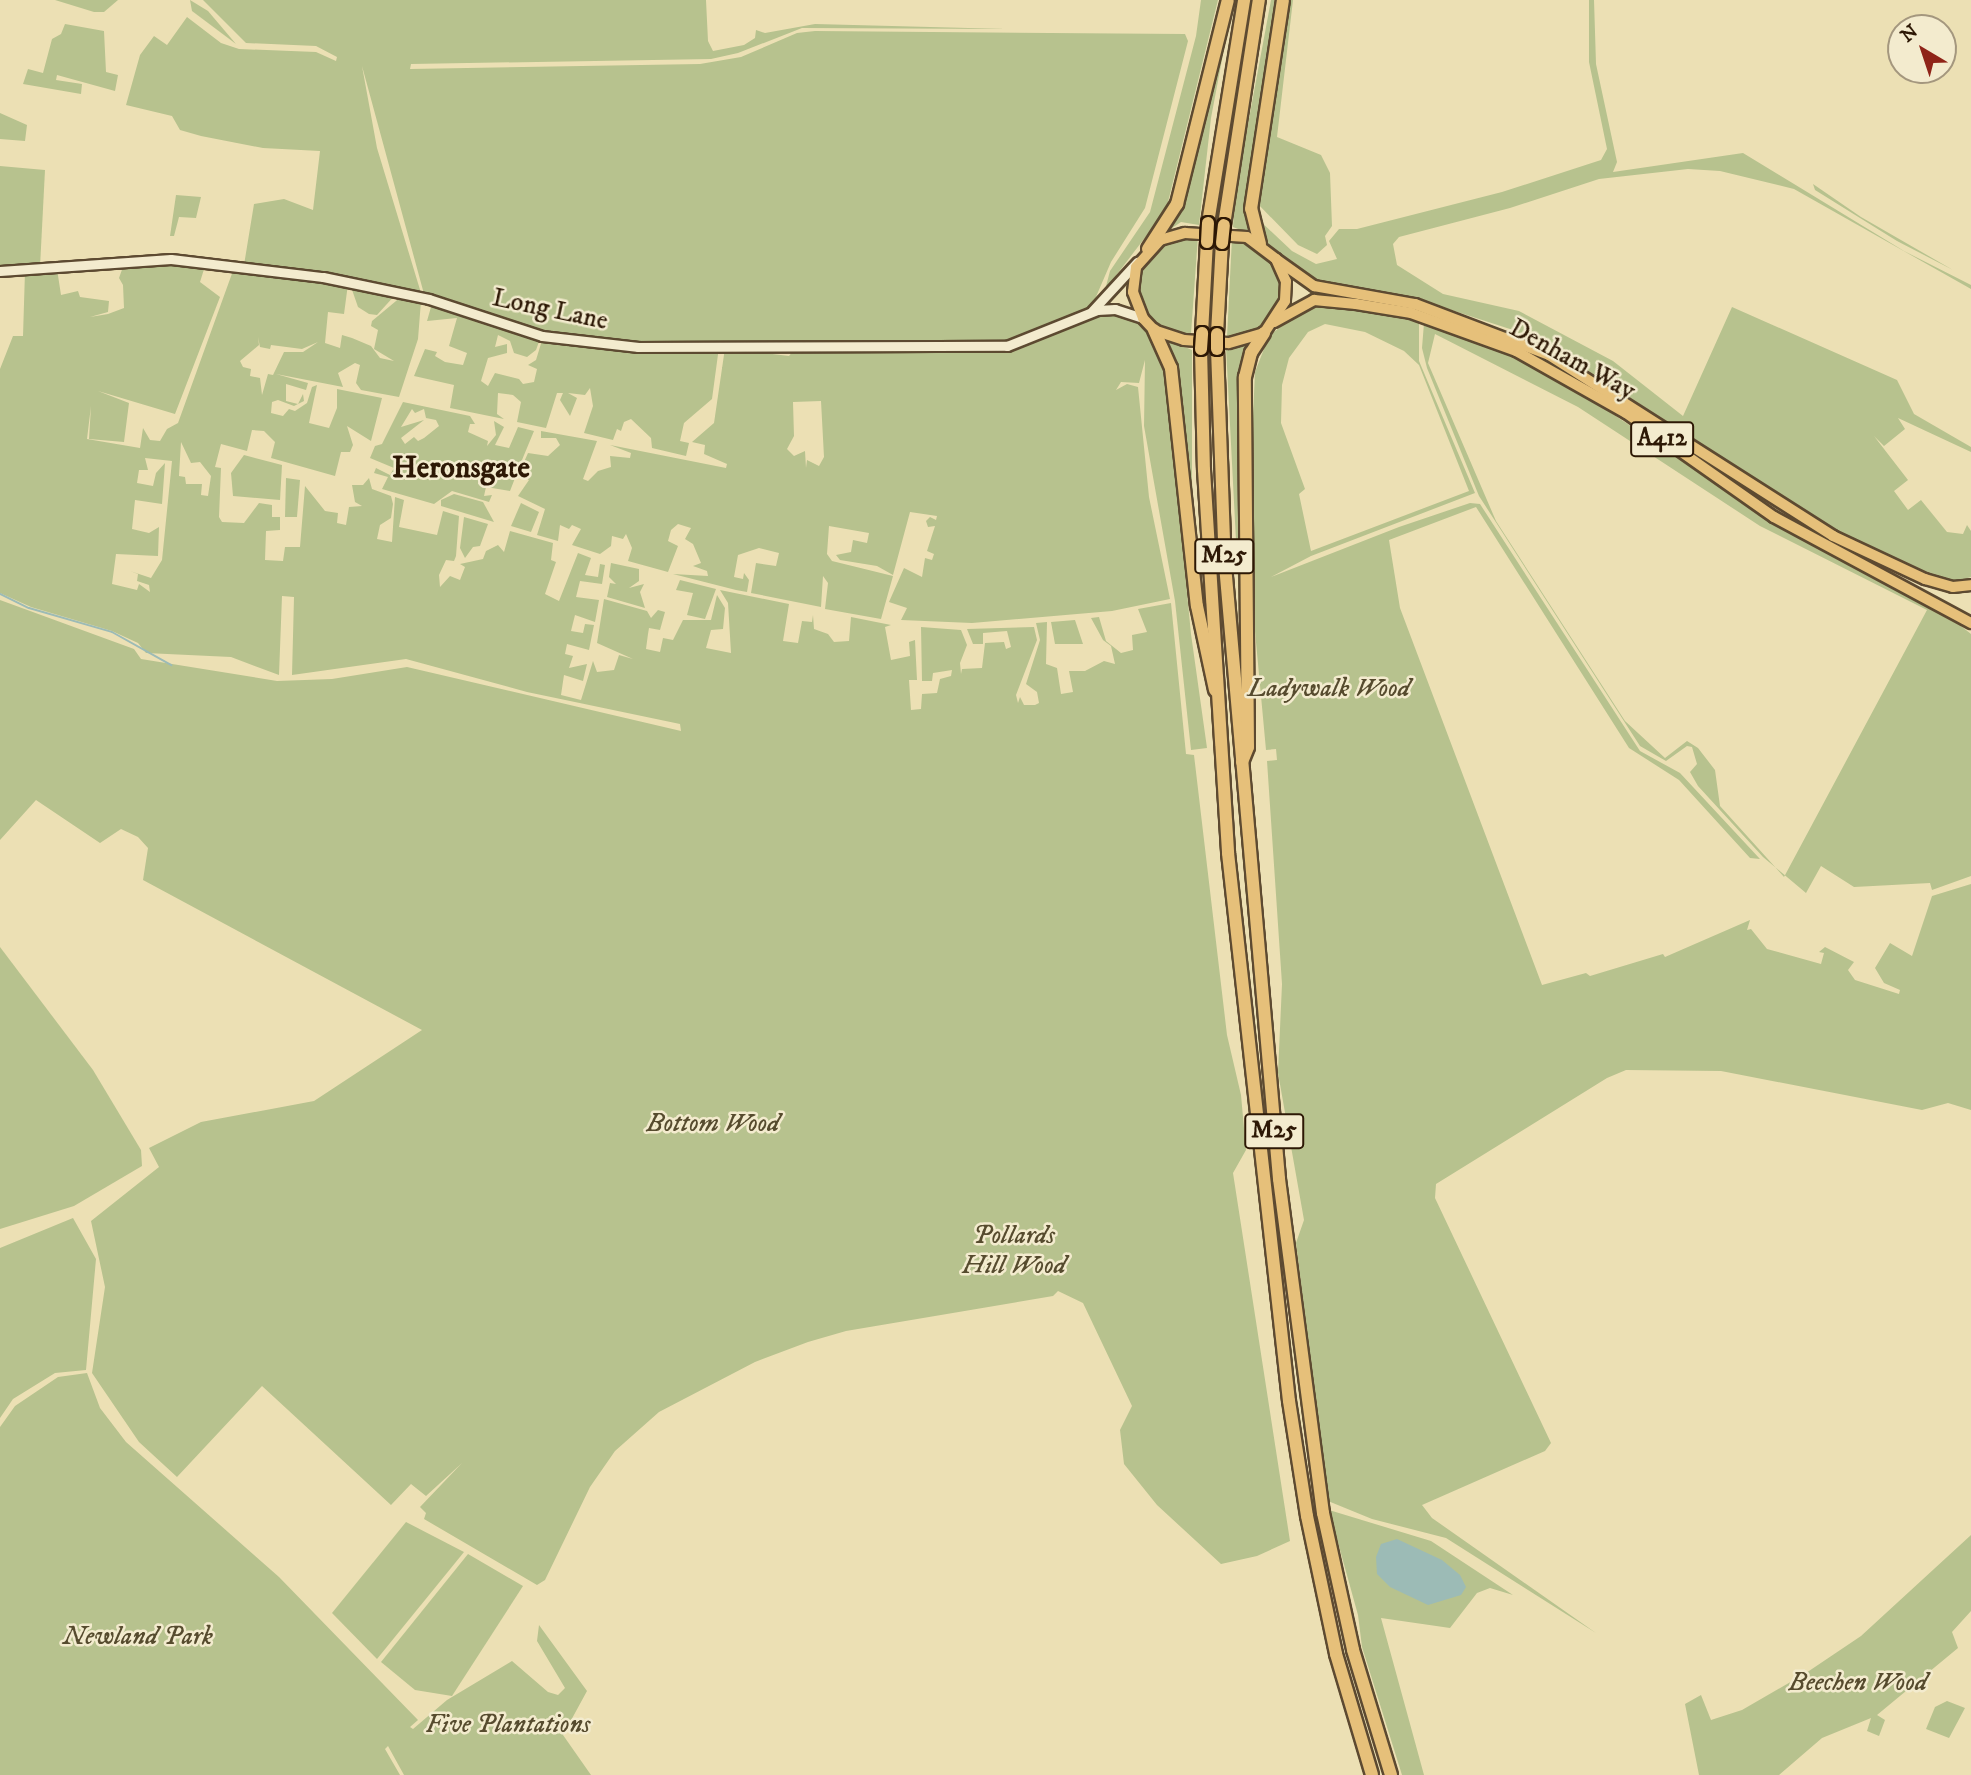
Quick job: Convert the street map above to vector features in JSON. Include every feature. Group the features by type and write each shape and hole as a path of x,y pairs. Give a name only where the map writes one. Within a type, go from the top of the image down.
{"highway":[{"path":"1144,253 1177,204 1228,0"},
{"name":"M25","path":"1244,0 1208,223 1201,349 1216,694 1263,1184 1304,1502 1336,1654 1372,1775"},
{"name":"M25","path":"1259,0 1222,243 1217,349 1224,565 1279,1180 1321,1499 1353,1650 1391,1775"},
{"path":"1260,244 1251,209 1283,0"},
{"name":"M25","path":"1154,330 1171,368 1197,606 1208,675 1216,694"},
{"name":"M25","path":"1241,762 1248,747 1245,377 1251,353 1264,333"}],"main road":[{"path":"1185,233 1235,235 1260,244 1276,259 1286,288 1274,322 1264,333 1228,343 1184,340 1154,330 1143,318 1133,292 1144,253 1185,233"},
{"name":"Denham Way","path":"1276,259 1314,286 1504,334 1577,370 1833,536 1942,585 1971,585"},
{"name":"Denham Way","path":"1274,322 1314,300 1413,309"},
{"name":"Denham Way","path":"1437,316 1558,372 1626,413 1774,517 1971,623"},
{"name":"A412","path":"1936,602 1971,631"}],"street":[{"name":"Long Lane","path":"1091,312 1144,253"},
{"name":"Long Lane","path":"0,271 171,259 323,276 429,299 542,335 638,347 1006,346 1091,312 1115,309 1143,318"}],"green space":[{"path":"55,0 118,0 104,12 94,12"},
{"path":"190,0 208,11 236,44 192,11"},
{"path":"203,0 706,0 708,41 713,51 744,45 755,38 756,30 765,33 815,24 1007,29 802,28 738,53 711,59 411,64 410,69 700,64 741,57 797,33 815,31 1185,34 1188,41 1145,208 1111,262 1092,306 1078,316 1019,339 993,343 638,345 543,334 424,294 362,66 377,148 421,293 244,265 254,204 284,199 313,210 320,151 263,148 201,136 180,130 172,116 126,105 140,55 154,36 167,45 187,17 221,43 239,49 316,52 336,61 337,57 316,46 246,43"},
{"path":"1201,0 1218,0 1166,210 1105,290 1110,271 1150,212 1196,36"},
{"path":"1271,0 1279,0 1246,212 1251,234 1233,227 1236,189"},
{"path":"1288,0 1293,0 1277,137 1321,155 1330,173 1332,226 1325,236 1327,245 1317,254 1298,245 1256,202"},
{"path":"1589,0 1594,0 1596,64 1617,162 1613,172 1743,153 1904,251 1971,285 1971,289 1794,189 1720,171 1688,169 1599,179 1510,208 1399,237 1393,244 1397,265 1443,294 1519,311 1613,361 1683,416 1732,307 1897,380 1914,414 1971,447 1971,452 1898,418 1905,429 1884,446 1874,436 1908,480 1894,491 1908,510 1921,500 1947,532 1963,534 1967,525 1971,531 1971,577 1957,581 1931,576 1828,529 1581,366 1513,330 1439,306 1308,280 1262,240 1257,218 1292,251 1316,264 1337,259 1329,241 1339,229 1357,229 1502,192 1601,160 1607,149 1589,62"},
{"path":"1232,7 1211,118 1199,225 1181,222 1166,232"},
{"path":"65,24 104,31 106,72 118,75 115,91 57,75 56,80 82,84 81,94 23,84 28,69 43,73 52,39 61,34"},
{"path":"0,113 27,125 25,141 0,139"},
{"path":"0,166 45,170 40,267 0,268"},
{"path":"1813,184 1861,217 1953,270 1897,241 1815,190"},
{"path":"176,195 201,197 196,218 179,217 174,236 170,236"},
{"path":"1198,236 1191,334 1174,333 1162,328 1141,306 1138,275 1159,244"},
{"path":"1232,238 1250,241 1276,264 1281,299 1266,324 1254,333 1227,337"},
{"path":"141,262 205,266 200,282 220,297 175,414 98,391 129,403 124,442 89,439 91,406 87,439 140,448 143,428 150,440 160,441 167,429 178,423 234,268 348,284 344,314 328,312 325,343 340,348 342,335 371,346 380,358 394,361 374,349 378,330 371,326 372,321 402,296 421,301 418,339 399,397 361,390 356,383 360,365 355,363 338,373 343,387 276,374 308,383 306,390 286,384 286,401 298,404 294,406 278,400 272,402 271,413 283,416 289,409 295,411 307,403 312,387 317,385 309,423 329,428 337,408 337,389 382,398 371,441 347,426 353,445 350,452 341,452 335,476 271,458 275,442 264,431 252,430 247,451 221,444 215,467 221,468 219,517 222,522 244,523 259,503 272,505 272,517 280,517 280,530 266,531 265,560 283,561 285,547 300,547 305,486 325,511 338,513 337,523 346,525 349,507 362,506 355,502 352,485 363,485 369,478 372,489 391,496 393,504 391,518 380,525 377,539 392,542 395,497 404,500 399,527 437,535 443,511 459,516 456,556 454,561 446,560 439,575 440,587 450,576 460,580 465,567 460,564 483,559 486,551 498,545 504,552 510,531 553,543 551,560 556,562 545,594 559,601 578,553 591,558 585,575 598,577 600,564 605,565 602,584 580,581 576,597 599,600 595,622 575,615 571,631 583,633 585,624 594,625 589,650 567,644 565,654 573,656 569,668 587,664 583,681 564,675 561,695 581,700 593,661 597,672 614,670 619,655 633,659 597,643 604,599 647,611 651,618 658,610 665,612 660,630 649,628 646,649 660,652 663,638 673,640 683,620 711,620 717,595 725,608 723,629 711,630 706,648 731,653 728,603 720,590 789,604 783,641 798,643 802,621 812,622 813,615 814,629 828,634 834,642 849,641 851,617 891,625 885,627 891,660 910,656 909,642 915,640 917,680 909,680 911,710 921,709 922,694 937,693 940,679 951,676 952,670 933,673 932,681 922,681 921,627 961,630 967,645 960,663 961,674 962,669 982,668 985,643 1004,642 1006,649 1011,647 1007,631 983,633 983,644 973,644 967,629 1034,627 1037,640 1016,695 1018,703 1020,697 1024,705 1035,705 1039,703 1037,692 1026,684 1040,640 1036,623 1047,622 1046,664 1057,668 1061,694 1073,692 1069,671 1085,671 1104,661 1115,664 1111,646 1103,640 1091,618 1099,617 1106,641 1121,653 1133,650 1132,635 1147,632 1138,609 1171,603 1186,754 1194,755 1227,1035 1241,1095 1246,1150 1233,1173 1290,1541 1257,1556 1221,1564 1157,1505 1124,1464 1120,1430 1132,1406 1083,1303 1058,1291 1053,1296 846,1331 808,1342 755,1362 659,1412 615,1451 590,1487 545,1580 537,1585 424,1519 426,1513 420,1507 462,1463 426,1496 411,1484 391,1505 262,1386 177,1477 139,1442 92,1373 105,1287 91,1221 159,1167 149,1148 201,1122 314,1101 422,1030 143,880 148,848 138,837 121,829 100,843 36,800 0,840 0,600 134,649 141,659 277,681 332,679 407,667 681,731 680,724 527,692 406,659 292,675 294,597 282,596 279,675 231,657 146,653 138,643 112,631 31,607 0,593 0,369 13,336 23,336 25,271 57,269 61,295 78,291 80,297 109,301 108,312 90,317 124,308 123,285 119,278 124,264","holes":["258,337 260,347 270,349 271,345 302,349 318,342 303,352 284,352 273,375 268,374 262,395 260,378 250,376 251,369 243,367 240,361 259,345","181,442 191,463 200,462 211,476 208,496 201,495 202,484 186,484 185,477 179,476","145,458 172,461 162,560 151,578 130,571 138,574 137,581 149,585 150,592 139,584 137,590 112,584 116,554 158,556 159,527 149,533 132,529 135,500 162,504 165,463 156,473 153,486 137,483 139,470 148,470"]},
{"path":"350,284 396,294 377,315 369,314 358,307"},
{"name":"Ladywalk Wood","path":"1321,303 1419,322 1419,361 1475,493 1311,556 1271,577 1399,527 1470,503 1480,504 1640,751 1680,773 1760,859 1750,858 1679,780 1629,748 1476,507 1389,540 1400,608 1542,985 1586,973 1590,976 1663,954 1665,957 1750,920 1747,930 1751,929 1767,949 1821,964 1824,953 1819,952 1825,947 1854,962 1848,970 1855,980 1899,994 1900,990 1884,983 1875,968 1890,943 1912,956 1932,896 1971,884 1971,1110 1948,1103 1922,1110 1721,1071 1626,1070 1607,1078 1436,1184 1435,1198 1551,1443 1545,1451 1422,1505 1432,1518 1596,1633 1446,1538 1372,1519 1328,1501 1296,1243 1304,1220 1278,1073 1282,984 1267,761 1277,760 1276,749 1266,750 1252,599 1250,482 1255,372 1269,336 1299,312","holes":["1325,324 1365,332 1404,351 1419,365 1469,491 1311,551 1299,494 1305,489 1281,423 1282,385 1289,358 1308,332"]},
{"path":"436,305 541,336 536,350 527,357 514,353 510,341 498,335 495,347 507,344 507,353 488,358 481,381 488,386 495,373 519,379 523,384 534,382 537,369 528,365 536,360 543,337 719,347 712,399 684,423 680,441 689,443 686,456 652,448 651,438 631,419 624,422 621,431 617,429 613,440 584,433 593,406 590,388 585,395 568,393 577,398 570,416 560,400 563,393 557,393 546,428 517,422 521,402 513,395 498,393 497,414 504,419 450,408 454,385 414,376 425,349 437,352 435,356 445,362 463,365 467,353 449,346 457,318 427,321 431,307"},
{"path":"1117,314 1139,324 1156,344 1165,364 1191,634 1207,748 1191,750 1175,601 1144,426 1145,360 1139,383 1121,382 1116,390 1127,384 1138,387 1149,497 1170,599 1112,611 972,623 901,620 907,608 889,602 904,568 922,577 925,558 932,560 934,554 927,551 935,526 928,527 926,521 930,517 936,520 937,516 910,512 893,575 877,566 840,560 836,555 851,552 853,540 867,543 869,533 829,526 827,554 832,561 893,576 881,619 825,609 828,583 823,576 821,607 751,593 756,563 776,566 779,553 759,548 738,555 734,577 743,579 744,573 749,580 747,592 736,590 673,574 708,576 707,571 693,566 701,563 693,544 685,539 691,528 678,524 671,530 668,541 678,546 668,572 628,561 632,548 626,534 623,539 612,536 611,546 600,554 572,545 581,529 572,525 569,529 560,525 558,541 537,535 545,509 518,496 529,480 517,473 510,491 486,487 484,496 492,495 489,502 452,491 434,504 382,489 388,477 374,473 376,468 390,475 394,468 370,458 375,446 382,444 403,402 470,416 475,424 470,424 468,432 488,441 487,446 496,435 494,421 504,427 495,445 509,448 518,427 534,431 522,460 524,462 528,453 548,456 560,445 556,438 541,438 541,431 597,441 583,479 588,481 598,471 611,467 610,456 630,458 631,453 610,445 726,468 727,464 704,454 705,445 692,442 714,423 725,348 789,356 794,350 1006,348 1085,318","holes":["821,401 824,457 819,466 807,460 806,468 805,451 794,456 787,449 794,436 793,402","412,409 415,413 424,409 426,418 436,420 439,426 424,438 418,441 414,437 405,444 401,438 424,420 401,427"]},
{"path":"1424,323 1482,342 1554,375 1745,502 1933,604 1971,634 1971,876 1932,890 1930,883 1854,887 1821,866 1806,893 1785,875 1927,610 1760,526 1578,407 1435,334 1428,363 1496,521 1625,721 1665,758 1687,741 1698,748 1715,770 1720,806 1775,867 1698,786 1690,772 1697,764 1692,747 1687,746 1666,761 1640,746 1479,496 1427,368 1422,348"},
{"path":"1166,339 1192,350 1192,482 1203,611 1173,359"},
{"path":"1253,343 1247,357 1242,657 1226,347"},
{"path":"244,455 282,465 280,500 233,496 231,473"},
{"path":"286,478 300,480 297,517 285,517"},
{"path":"454,494 483,502 494,522 441,506 441,500"},
{"path":"521,503 539,512 531,532 511,526"},
{"path":"464,517 488,524 480,546 473,547 465,558 460,548"},
{"path":"611,563 639,569 639,581 629,588 644,584 640,592 645,608 607,597 610,583 616,584 609,577"},
{"path":"680,580 716,589 705,619 687,615 693,593 676,590"},
{"path":"1075,620 1083,644 1055,644 1051,622"},
{"path":"0,947 93,1070 141,1150 142,1166 74,1206 0,1229"},
{"path":"73,1218 96,1259 86,1370 55,1373 13,1399 0,1418 0,1248"},
{"name":"Newland Park","path":"87,1373 100,1408 126,1442 279,1577 418,1720 410,1727 413,1729 447,1700 512,1661 548,1692 558,1695 565,1688 537,1641 539,1625 587,1691 563,1735 591,1775 404,1775 388,1746 385,1749 400,1775 0,1775 0,1427 15,1406 58,1377"},
{"path":"1329,1510 1431,1541 1513,1595 1490,1588 1477,1593 1450,1628 1381,1618 1424,1775 1402,1775 1362,1647 1358,1615"},
{"path":"406,1522 464,1552 377,1659 332,1613"},
{"name":"Beechen Wood","path":"1971,1535 1971,1611 1952,1632 1958,1648 1877,1715 1885,1720 1879,1736 1867,1731 1871,1718 1822,1738 1779,1775 1699,1775 1685,1704 1701,1695 1711,1720 1742,1710 1806,1673 1861,1636"},
{"path":"468,1554 523,1586 452,1696 415,1690 381,1662"},
{"path":"1947,1701 1965,1708 1949,1738 1926,1729 1935,1707"}],"water":[{"path":"1397,1539 1442,1560 1460,1575 1466,1587 1461,1595 1428,1605 1390,1587 1377,1574 1376,1557 1381,1544"}],"waterway":[{"path":"0,594 29,608 112,632 171,665"}],"district":[{"name":"Heronsgate","path":"461,469"}],"park label":[{"name":"Bottom Wood","path":"713,1124"},
{"name":"Pollards Hill Wood","path":"1014,1251"},
{"name":"Five Plantations","path":"508,1725"}]}
